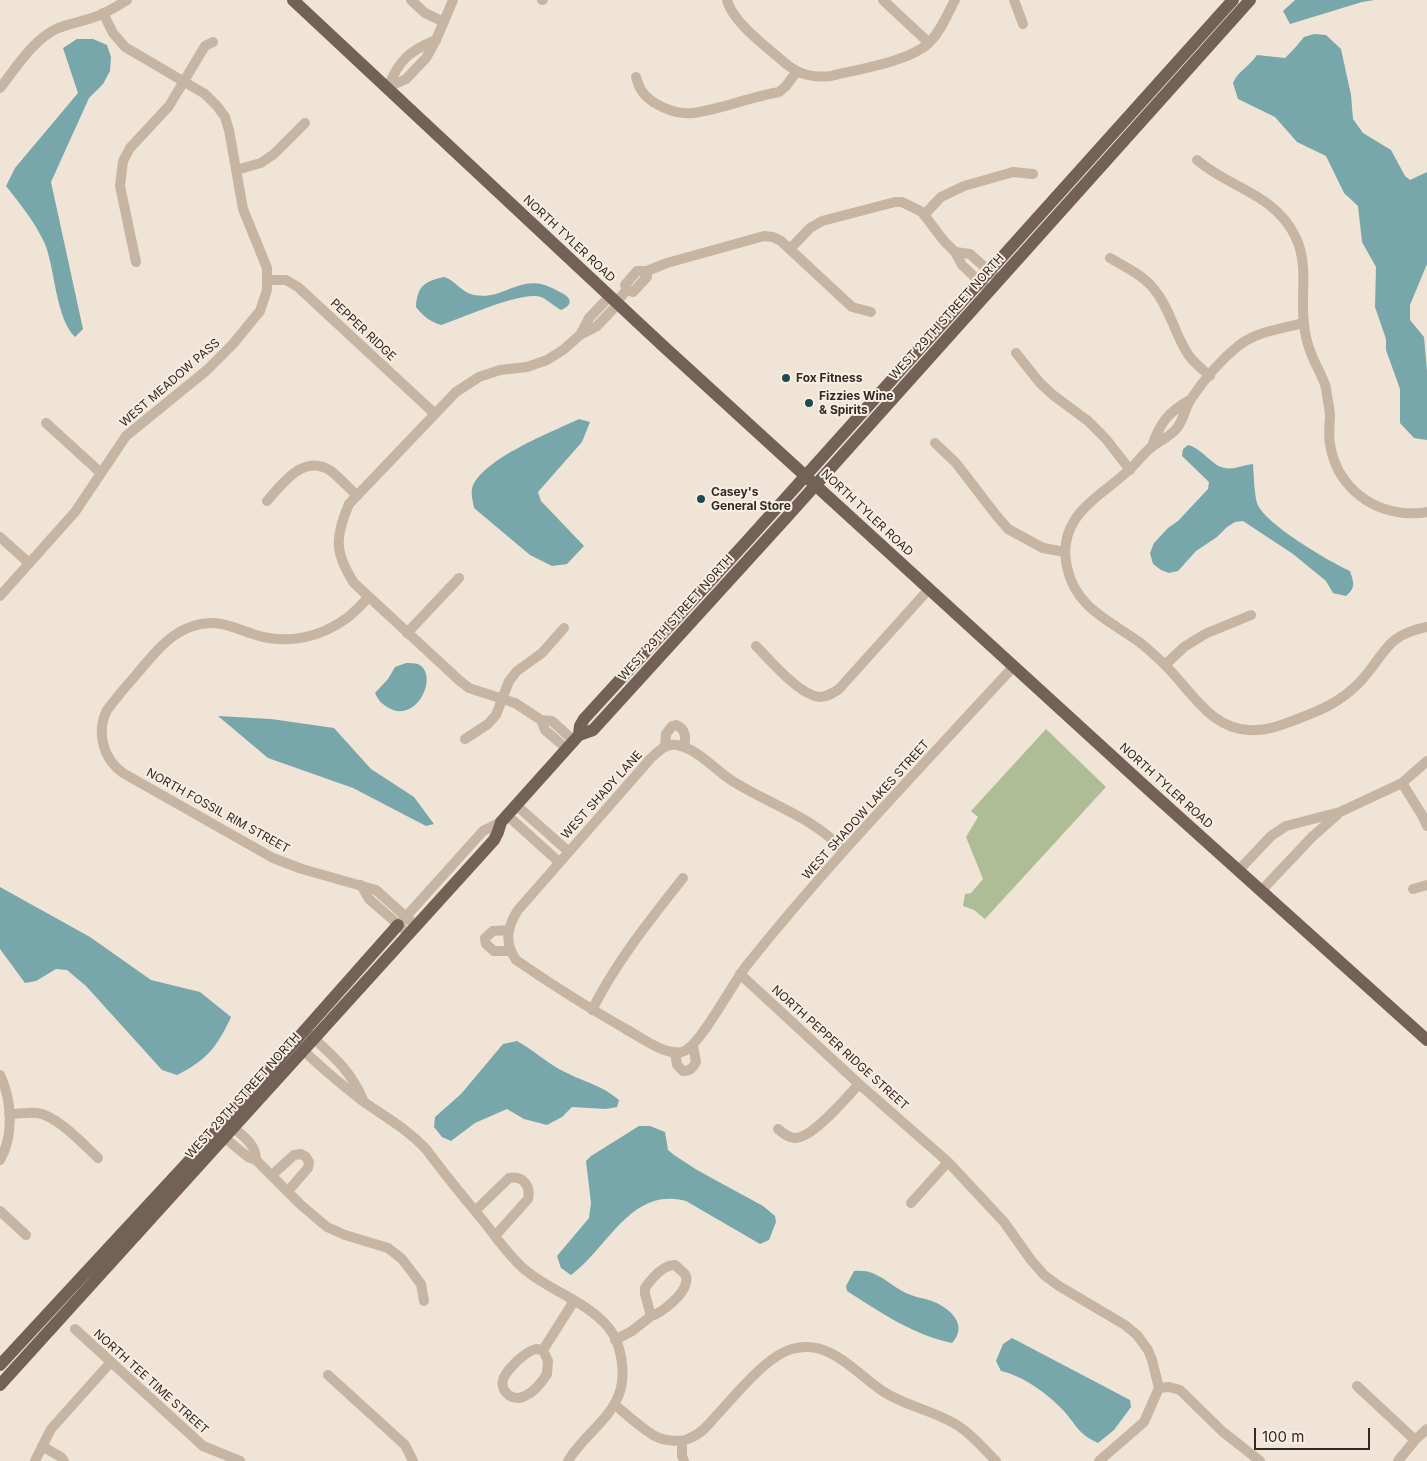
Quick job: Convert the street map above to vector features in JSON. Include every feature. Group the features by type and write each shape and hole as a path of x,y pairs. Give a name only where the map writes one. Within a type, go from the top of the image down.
{"main road":[{"name":"NORTH TYLER ROAD","path":"293,0 615,301 929,589 1427,1040"},
{"name":"WEST 29TH STREET NORTH","path":"994,276 1233,0"},
{"name":"WEST 29TH STREET NORTH","path":"0,1365 103,1261 407,925 494,840 504,818 574,742 593,730 806,475 984,287 1250,0"},
{"name":"WEST 29TH STREET NORTH","path":"703,599 816,484 984,287"},
{"name":"WEST 29TH STREET NORTH","path":"0,1385 103,1261"}],"street":[{"path":"0,88 40,40 55,30 103,13 126,0"},
{"path":"411,0 425,13 444,22"},
{"path":"388,88 406,79 426,58 453,0"},
{"path":"727,0 729,8 736,19 785,63 797,71 812,76 831,76 908,56 919,51 937,33 955,0"},
{"path":"883,0 929,43"},
{"path":"1014,0 1022,24"},
{"name":"WEST MEADOW PASS","path":"0,596 76,512 126,436 207,370 254,321 264,303 268,280 267,268 243,209 229,130 224,117 217,106 205,94 124,47 113,33 103,13"},
{"path":"388,88 395,70 408,55 421,46 436,40"},
{"path":"136,262 120,186 123,161 130,148 169,106 205,46 213,42"},
{"path":"636,77 640,88 659,105 670,110 692,113 779,92 797,71"},
{"path":"236,170 261,163 274,154 305,123"},
{"path":"1197,160 1209,170 1265,200 1278,210 1289,224 1299,245 1304,267 1304,323 1310,352 1325,386 1330,412 1330,444 1335,463 1344,480 1356,494 1373,505 1398,512 1421,514 1427,512"},
{"path":"924,215 941,197 964,186 1013,172 1033,174"},
{"path":"790,249 810,228 822,221 895,202 902,202 924,215 955,252 962,265 984,287"},
{"path":"574,742 552,722 541,720 504,698 469,688 354,583 342,559 338,538 340,526 349,504 456,392 479,377 500,370 527,367 547,360 563,350 580,335 597,326 615,301 627,290 633,292 647,277 647,271 667,263 764,236 773,237 781,241 852,307 871,312"},
{"path":"955,252 970,254 994,276"},
{"path":"1110,258 1143,278 1154,289 1162,301 1186,352 1210,376"},
{"name":"PEPPER RIDGE","path":"268,280 286,280 298,287 434,413"},
{"path":"1152,446 1158,428 1165,418 1174,409 1190,400 1220,362 1239,345 1261,333 1304,323"},
{"path":"1016,353 1040,383 1088,421 1100,433 1130,470"},
{"path":"1190,400 1185,416 1175,430 1152,446 1130,470 1091,500 1077,516 1069,534 1065,552 1069,574 1074,587 1082,601 1091,610 1143,645 1166,665 1214,718 1233,727 1252,731 1270,729 1326,708 1343,697 1361,681 1395,639 1412,630 1427,627"},
{"path":"46,423 101,473"},
{"path":"935,443 956,462 1008,529 1043,548 1065,552"},
{"path":"267,500 293,473 303,467 314,465 331,471 357,496"},
{"path":"0,537 30,564"},
{"path":"407,632 459,578"},
{"path":"756,646 807,693 820,697 830,695 839,689 929,589"},
{"name":"NORTH FOSSIL RIM STREET","path":"369,597 348,618 322,633 310,637 277,640 257,636 230,625 213,623 195,625 178,632 164,642 107,710 102,733 104,749 115,768 273,858 302,869 376,890 388,900 407,925"},
{"path":"1166,665 1184,647 1204,634 1251,615"},
{"path":"465,739 488,724 496,715 509,681 517,671 542,653 564,628"},
{"name":"WEST SHADOW LAKES STREET","path":"740,974 844,851 1014,666"},
{"path":"684,747 685,734 683,730 676,725 672,726 666,734 665,746 673,744 693,750 734,782 808,820 832,838 844,851"},
{"name":"WEST SHADY LANE","path":"560,862 652,758 665,746"},
{"path":"1239,870 1271,836 1286,826 1340,812 1402,783 1427,760"},
{"path":"1402,783 1427,826"},
{"path":"516,805 568,852"},
{"path":"1261,891 1312,837 1340,812"},
{"path":"504,818 560,862 512,918 508,930 508,944 516,960 592,1010 662,1049 675,1052 683,1052 692,1046 740,974"},
{"path":"592,1010 623,958 683,878"},
{"path":"361,885 369,899 380,909 407,925"},
{"path":"1412,889 1427,885"},
{"path":"380,909 388,900"},
{"path":"508,930 493,931 485,938 486,944 494,951 510,950"},
{"name":"NORTH PEPPER RIDGE STREET","path":"740,974 859,1084 948,1162 1004,1222 1030,1260 1044,1275 1125,1325 1137,1335 1148,1350 1159,1388"},
{"path":"309,1035 347,1070 364,1101"},
{"path":"299,1046 364,1101 396,1122 413,1136 426,1149 508,1254 526,1270 600,1319 609,1328 620,1353 622,1368 621,1387 614,1405 568,1461"},
{"path":"675,1052 676,1065 683,1071 692,1069 696,1062 692,1046"},
{"path":"0,1075 7,1092 9,1114 9,1137 6,1149 0,1160"},
{"path":"778,1129 785,1135 795,1138 804,1136 817,1128 859,1084"},
{"path":"9,1114 38,1113 48,1116 98,1158"},
{"path":"224,1128 248,1157 256,1160 327,1227 345,1235 388,1248 412,1271 421,1284 424,1301"},
{"path":"272,1175 294,1154 301,1154 306,1157 309,1162 308,1168 288,1191"},
{"path":"911,1202 948,1162"},
{"path":"475,1211 510,1178 521,1179 527,1184 528,1199 495,1236"},
{"path":"0,1211 26,1235"},
{"path":"615,1340 632,1331 651,1316 658,1314 683,1290 686,1283 686,1274 676,1265 667,1266 661,1270 645,1288 644,1294 651,1316"},
{"path":"544,1350 536,1349 525,1354 506,1373 503,1385 509,1396 519,1399 526,1396 545,1378 548,1367 544,1350 574,1301"},
{"name":"NORTH TEE TIME STREET","path":"75,1329 203,1446 240,1461"},
{"path":"614,1405 654,1436 662,1439 690,1439 706,1427 766,1364 780,1352 808,1346 827,1351 844,1361 884,1392 960,1427 996,1461"},
{"path":"35,1461 51,1429 111,1362"},
{"path":"328,1375 404,1445 413,1461"},
{"path":"1357,1386 1415,1440"},
{"path":"1099,1461 1144,1422 1159,1388 1169,1387 1180,1390 1223,1432 1260,1461"},
{"path":"1398,1461 1415,1440 1427,1429"},
{"path":"682,1440 682,1456 684,1461"},
{"path":"42,1446 61,1457 64,1461"}],"green space":[{"path":"1046,729 1106,787 985,919 974,910 963,906 965,894 971,893 983,879 966,837 978,817 971,811"}],"water":[{"path":"1295,0 1374,0 1290,24 1283,11"},
{"path":"1314,34 1326,35 1341,49 1351,95 1353,119 1363,133 1391,150 1405,176 1410,180 1427,172 1427,264 1410,305 1410,320 1424,337 1427,371 1427,440 1414,438 1400,423 1400,389 1386,350 1386,339 1375,307 1376,267 1362,242 1358,206 1344,193 1326,156 1297,142 1275,117 1238,99 1233,83 1257,55 1285,58 1304,37"},
{"path":"77,39 93,39 107,45 111,57 110,71 103,84 89,98 51,182 83,329 75,337 69,329 60,306 45,244 32,221 6,186 15,168 78,93 63,48"},
{"path":"444,277 470,294 485,296 523,284 544,285 565,295 570,303 561,310 541,297 521,297 441,325 427,318 416,307 420,289 432,280"},
{"path":"579,419 590,422 582,442 538,492 541,501 584,546 567,564 552,566 530,555 474,508 472,489 478,478 502,457"},
{"path":"1188,445 1221,467 1232,468 1253,464 1256,498 1262,511 1271,521 1298,541 1350,571 1353,585 1349,593 1346,596 1333,593 1326,581 1293,554 1243,521 1235,522 1227,527 1217,537 1196,551 1178,571 1169,573 1153,564 1150,553 1154,543 1208,489 1209,482 1182,456 1183,449"},
{"path":"406,663 418,664 424,669 427,678 426,687 416,704 408,710 398,711 383,704 375,693 388,679 395,667"},
{"path":"218,716 271,719 334,728 371,769 414,797 434,824 426,826 353,788 268,758"},
{"path":"0,887 90,937 151,980 200,992 231,1017 216,1045 204,1058 177,1075 162,1070 86,986 67,970 56,969 36,981 25,983 0,949"},
{"path":"517,1041 560,1070 612,1095 619,1100 617,1107 606,1109 572,1107 562,1117 547,1125 524,1119 507,1109 475,1123 451,1141 442,1137 434,1127 435,1117 461,1094 503,1044"},
{"path":"639,1126 650,1126 665,1132 668,1150 674,1155 697,1170 763,1206 775,1216 776,1222 769,1240 760,1244 686,1201 667,1199 650,1202 635,1211 571,1275 561,1268 557,1256 589,1218 591,1203 586,1161"},
{"path":"854,1271 875,1274 912,1296 939,1304 955,1318 959,1330 957,1336 952,1343 938,1339 910,1329 872,1307 847,1291 846,1286"},
{"path":"1012,1338 1130,1400 1131,1407 1114,1430 1098,1443 1091,1439 1048,1396 1025,1381 1001,1371 996,1361 1003,1344"}],"place":[{"name":"Fox Fitness","path":"786,378"},
{"name":"Fizzies Wine & Spirits","path":"809,403"},
{"name":"Casey's General Store","path":"701,499"}]}
